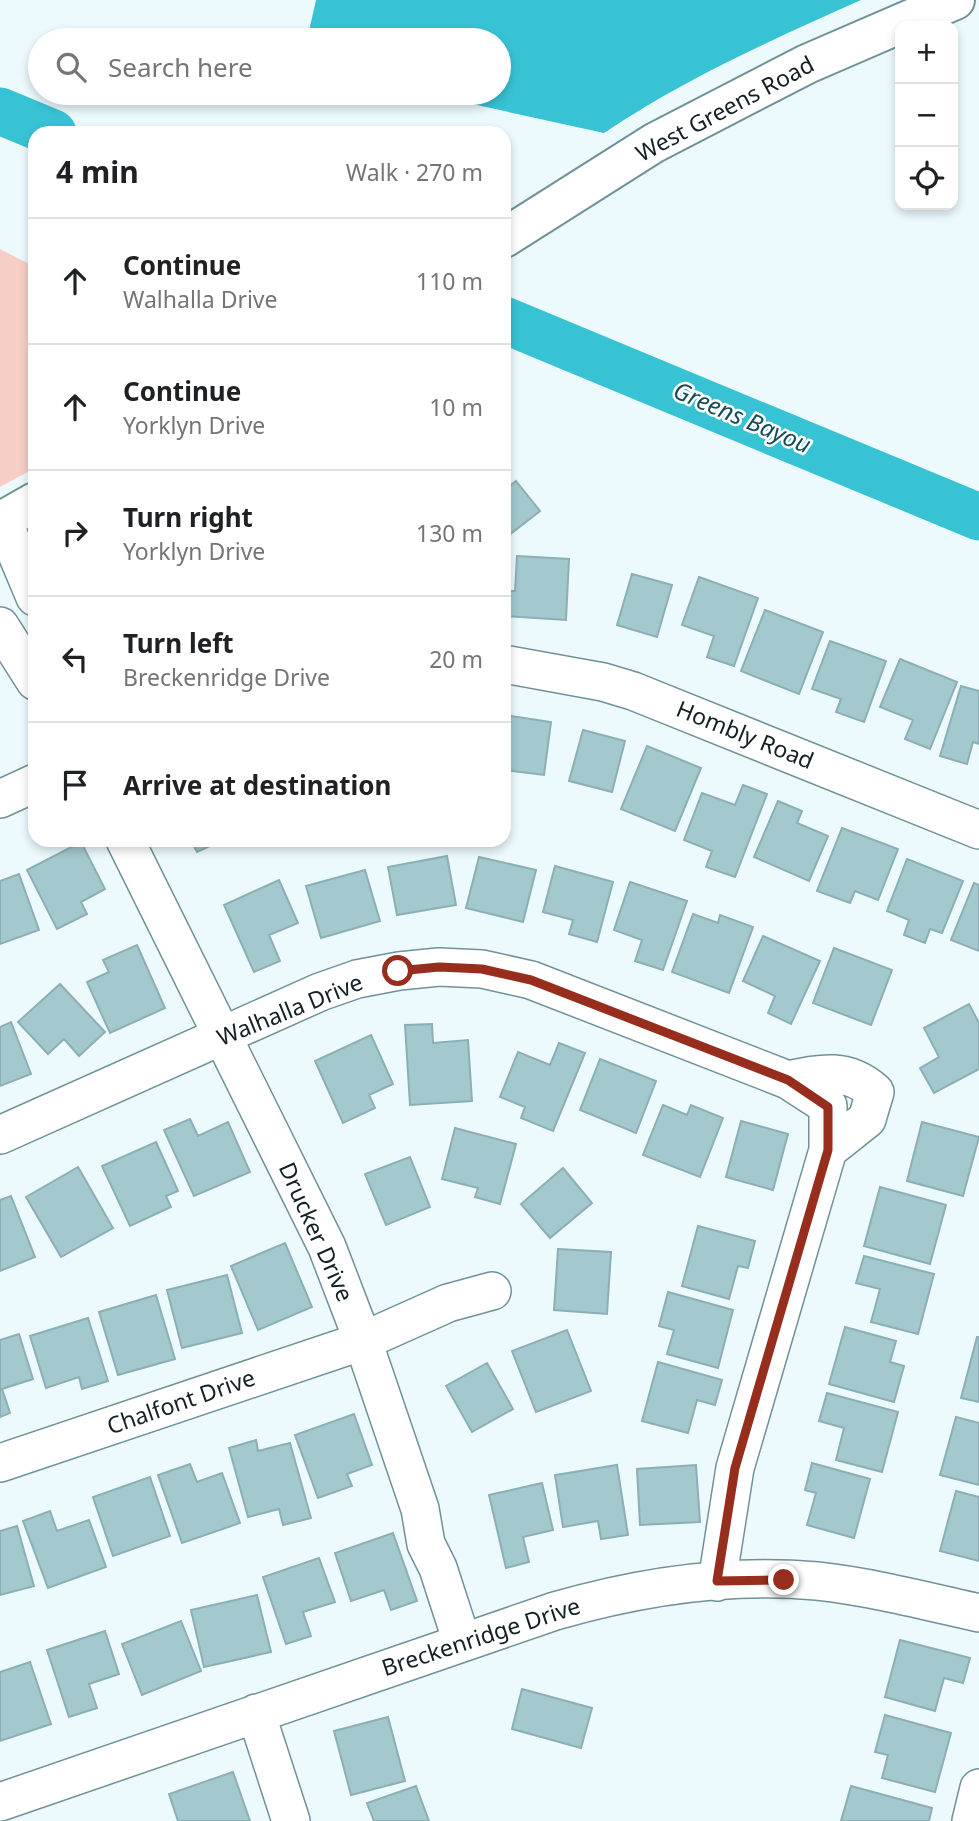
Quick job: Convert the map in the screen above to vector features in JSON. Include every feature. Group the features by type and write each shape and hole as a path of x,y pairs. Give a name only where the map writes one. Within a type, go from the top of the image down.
{"main road":[{"name":"West Greens Road","path":"511,234 549,213 654,143 807,64 955,0"}],"street":[{"path":"13,515 28,571"},
{"path":"0,626 28,670"},
{"name":"Hombly Road","path":"511,665 591,679 633,691 979,830"},
{"path":"0,799 28,786"},
{"name":"Drucker Drive","path":"128,847 327,1247 363,1341 419,1509 426,1544 438,1568 462,1642"},
{"name":"Walhalla Drive","path":"0,1135 320,992 357,979 439,967 482,969 531,980 788,1080 828,1107 828,1150"},
{"path":"717,1581 735,1468 828,1150 867,1119 875,1092 861,1080 830,1071 788,1080"},
{"name":"Chalfont Drive","path":"0,1463 363,1341 448,1303 492,1291"},
{"name":"Breckenridge Drive","path":"0,1801 462,1642 596,1599 642,1590 717,1581 818,1581 897,1594 979,1613"},
{"path":"256,1713 261,1737 291,1821"},
{"path":"971,1821 979,1788"}],"shaded area":[{"path":"0,249 28,263 28,472 0,487"}],"water":[{"path":"316,0 861,0 698,77 604,133 477,105 511,105 511,28 310,28"}],"building":[{"path":"516,481 540,511 511,534 511,485"},
{"path":"517,556 569,559 566,620 511,616 511,591 515,591"},
{"path":"632,574 672,585 657,637 617,625"},
{"path":"699,577 758,598 734,666 707,657 714,636 682,625"},
{"path":"765,610 823,632 799,694 741,671"},
{"path":"830,641 886,661 864,722 836,712 841,699 812,689"},
{"path":"900,659 957,682 930,749 905,739 913,720 880,707"},
{"path":"961,686 979,691 979,744 973,742 967,764 940,756"},
{"path":"511,716 551,722 544,775 511,771"},
{"path":"583,730 625,741 612,792 569,781"},
{"path":"647,746 701,768 675,831 621,809"},
{"path":"743,785 767,794 735,877 706,867 712,851 684,840 702,793 735,805"},
{"path":"778,801 802,811 797,823 828,836 809,881 754,857"},
{"path":"842,828 898,849 878,900 855,891 850,903 817,891"},
{"path":"71,847 84,847 105,889 81,902 87,914 57,929 27,870"},
{"path":"194,847 208,847 197,852"},
{"path":"447,856 456,905 397,915 388,867"},
{"path":"479,857 536,870 523,922 466,908"},
{"path":"907,859 963,881 942,933 930,929 925,943 904,935 909,920 887,911"},
{"path":"555,866 613,882 597,942 569,934 573,920 543,912"},
{"path":"365,870 380,921 321,938 306,886"},
{"path":"19,874 39,930 0,944 0,881"},
{"path":"279,880 298,923 269,935 280,961 254,972 224,905"},
{"path":"630,882 687,901 663,970 635,961 642,940 614,930"},
{"path":"974,883 979,885 979,951 951,940"},
{"path":"693,914 718,923 720,915 753,927 729,993 672,972"},
{"path":"763,936 820,961 791,1024 768,1013 775,996 743,981"},
{"path":"137,945 165,1008 110,1033 87,982 109,972 103,960"},
{"path":"834,948 892,970 871,1025 813,1003"},
{"path":"60,984 105,1032 79,1056 64,1039 48,1054 18,1022"},
{"path":"969,1004 979,1023 979,1069 934,1093 920,1068 939,1057 924,1028"},
{"path":"11,1022 31,1074 0,1086 0,1027"},
{"path":"432,1024 433,1043 468,1040 472,1101 410,1105 405,1025"},
{"path":"371,1035 393,1084 369,1095 375,1108 343,1123 315,1061"},
{"path":"559,1043 585,1053 553,1131 521,1118 525,1107 500,1097 518,1052 550,1065"},
{"path":"600,1059 656,1081 636,1133 580,1110"},
{"path":"663,1105 687,1115 691,1105 723,1118 700,1177 643,1155"},
{"path":"190,1119 198,1136 228,1122 250,1172 194,1196 164,1130"},
{"path":"741,1121 788,1134 773,1190 726,1177"},
{"path":"922,1122 979,1137 963,1196 907,1181"},
{"path":"455,1128 516,1144 500,1204 475,1197 478,1188 442,1179"},
{"path":"156,1142 178,1191 166,1196 171,1207 130,1226 102,1166"},
{"path":"410,1157 430,1207 386,1225 365,1174"},
{"path":"78,1167 113,1228 61,1257 26,1197"},
{"path":"563,1168 592,1203 550,1238 521,1204"},
{"path":"880,1187 946,1205 930,1264 864,1246"},
{"path":"11,1196 35,1257 0,1271 0,1200"},
{"path":"698,1226 755,1241 748,1268 738,1266 729,1299 682,1286"},
{"path":"285,1243 312,1307 258,1330 231,1266"},
{"path":"558,1249 611,1252 607,1314 554,1310"},
{"path":"864,1256 934,1274 918,1334 871,1322 880,1289 856,1283"},
{"path":"227,1275 242,1333 182,1348 167,1290"},
{"path":"668,1292 733,1310 718,1368 667,1354 674,1330 659,1326"},
{"path":"156,1295 175,1359 118,1375 99,1312"},
{"path":"88,1318 108,1381 82,1389 79,1377 46,1388 30,1336"},
{"path":"845,1327 896,1341 890,1362 904,1366 894,1402 829,1384"},
{"path":"567,1330 591,1391 536,1412 512,1351"},
{"path":"19,1334 33,1379 2,1389 10,1413 0,1417 0,1340"},
{"path":"979,1337 979,1402 961,1398"},
{"path":"658,1362 722,1380 715,1405 697,1400 688,1433 642,1421"},
{"path":"487,1363 513,1409 472,1432 446,1386"},
{"path":"827,1393 898,1412 882,1472 836,1460 844,1428 819,1421"},
{"path":"354,1414 372,1465 347,1474 352,1486 318,1498 295,1435"},
{"path":"956,1417 979,1423 979,1485 940,1475"},
{"path":"256,1440 258,1451 290,1443 311,1518 283,1525 279,1509 248,1517 229,1448"},
{"path":"812,1463 870,1479 854,1538 807,1525 816,1493 805,1490"},
{"path":"190,1464 197,1482 222,1473 240,1523 182,1543 158,1475"},
{"path":"617,1465 628,1535 601,1539 598,1521 563,1527 555,1475"},
{"path":"696,1465 700,1522 640,1525 637,1469"},
{"path":"150,1477 170,1536 113,1556 93,1497"},
{"path":"542,1483 553,1530 523,1537 529,1562 506,1568 489,1495"},
{"path":"956,1491 979,1497 979,1561 940,1551"},
{"path":"50,1511 57,1531 89,1520 106,1567 48,1588 23,1521"},
{"path":"17,1526 34,1586 0,1595 0,1531"},
{"path":"393,1533 417,1601 391,1610 384,1590 351,1601 335,1553"},
{"path":"319,1558 335,1602 303,1612 311,1636 286,1644 263,1577"},
{"path":"257,1595 271,1652 204,1667 191,1610"},
{"path":"181,1621 201,1671 142,1695 122,1644"},
{"path":"105,1631 119,1674 89,1684 97,1708 69,1717 47,1650"},
{"path":"900,1640 970,1658 963,1683 944,1678 935,1711 885,1697"},
{"path":"30,1662 51,1724 0,1741 0,1672"},
{"path":"522,1689 592,1708 581,1748 512,1729"},
{"path":"885,1715 951,1733 935,1792 882,1778 888,1755 875,1752"},
{"path":"388,1717 405,1781 351,1795 334,1731"},
{"path":"233,1772 250,1821 178,1821 169,1794"},
{"path":"416,1786 429,1821 374,1821 367,1803"},
{"path":"851,1786 932,1808 929,1821 841,1821"}],"waterway":[{"name":"Greens Bayou","path":"0,111 36,126"},
{"name":"Greens Bayou","path":"511,323 979,517"}],"route":[{"path":"398,971 439,967 482,969 531,980 747,1067 788,1080 828,1107 828,1150 735,1468 717,1581 784,1580"}]}
